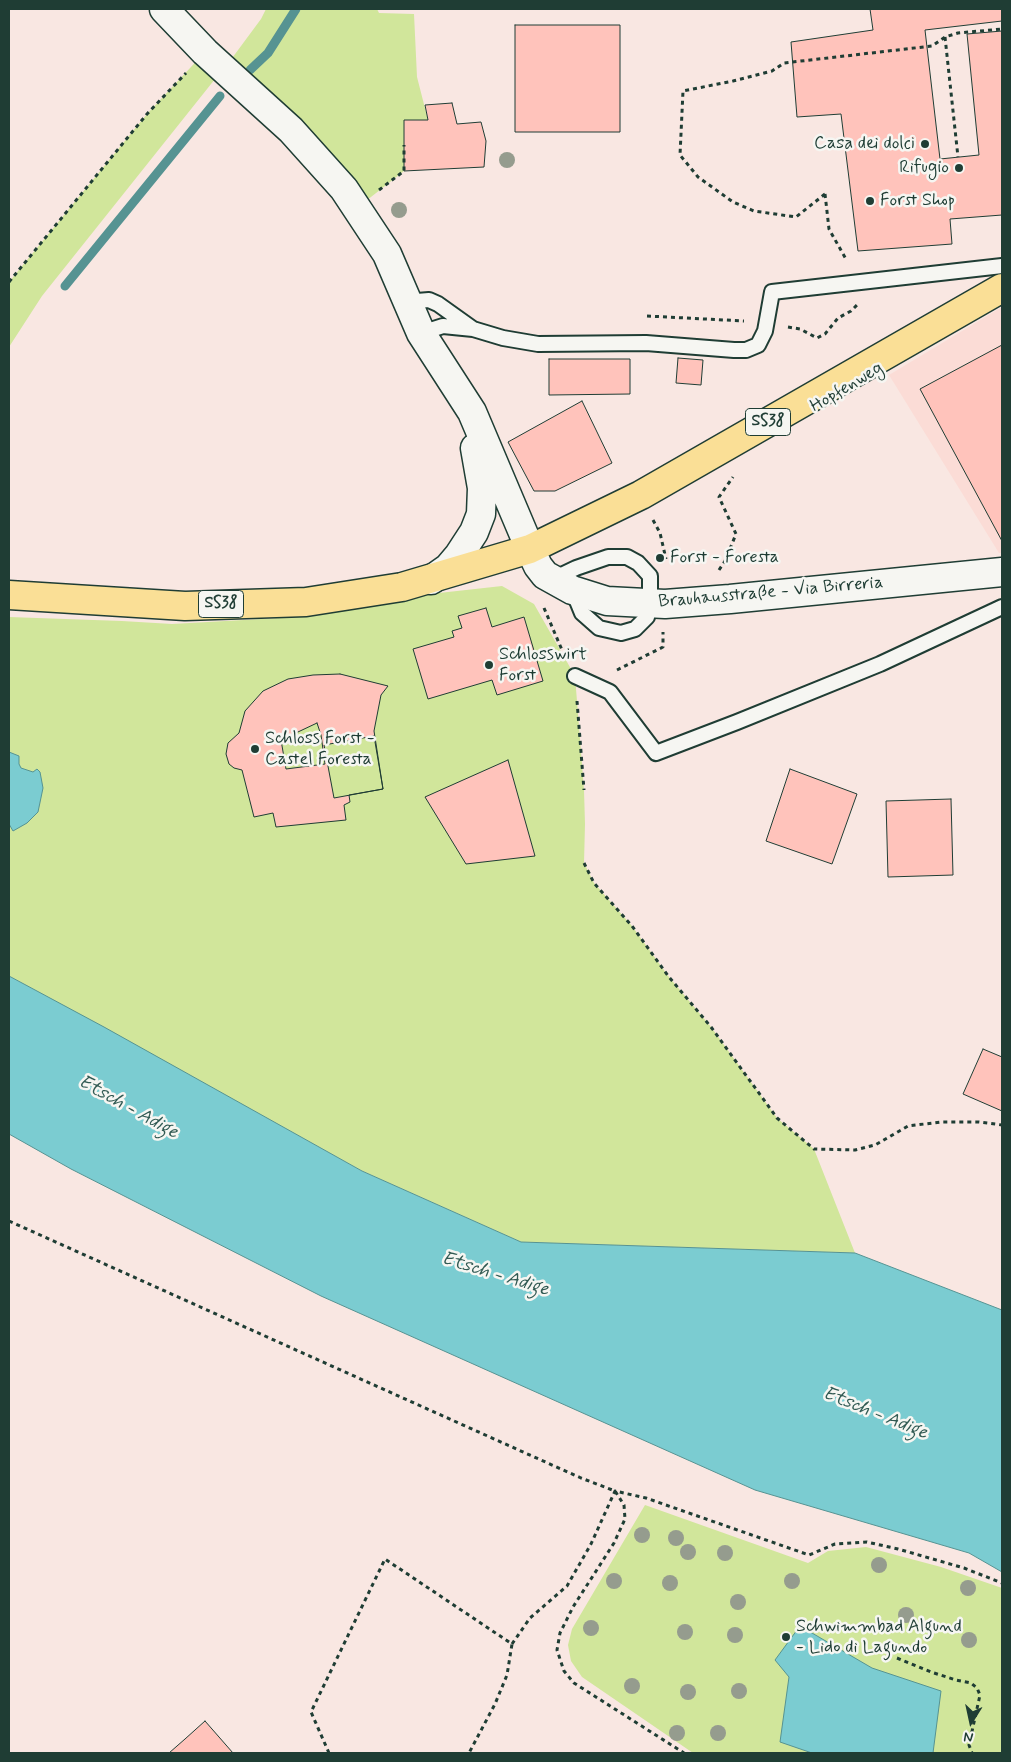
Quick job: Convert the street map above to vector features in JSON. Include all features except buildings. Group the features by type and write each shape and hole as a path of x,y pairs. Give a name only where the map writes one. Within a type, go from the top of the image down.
{"main road":[{"name":"SS38","path":"9,595 185,606 306,602 402,587 431,580 530,549 641,495 1002,288"}],"street":[{"name":"Brauhausstraße - Via Birreria","path":"164,9 205,52 291,130 344,189 387,254 421,333 472,412 530,549 538,566 545,575 563,585 606,601 650,603 730,599 1002,572"},
{"path":"431,580 448,568 459,555 474,532 481,514 482,488 478,457 470,430 472,412"}],"lane":[{"path":"421,333 443,326 473,329 503,338 538,344 646,342 746,350 758,345 765,331 772,292 1002,266"},
{"path":"408,305 417,301 429,300 438,304 473,329"},
{"path":"563,585 576,568 608,557 627,557 638,563 650,576 650,603"},
{"path":"575,676 610,692 656,752 737,722 880,664 1002,607"}],"path":[{"path":"825,194 796,217 754,211 733,202 698,177 680,155 683,90 733,81 772,71 784,63 932,46 945,37 958,33 1002,29"},
{"path":"945,37 958,157"},
{"path":"9,282 147,114 205,52"},
{"path":"377,191 404,171 404,145"},
{"path":"647,316 748,321"},
{"path":"783,326 800,329"},
{"path":"690,602 709,586 725,561 736,534 720,497 735,474"},
{"path":"575,676 611,673 663,647"},
{"path":"584,863 594,883 632,926 669,977 711,1027 776,1118 814,1149 855,1150 875,1145 908,1126 941,1122 979,1122 1002,1125"},
{"path":"9,1220 581,1478 615,1491 646,1498 809,1555 835,1544 867,1542 954,1565 1002,1583"},
{"path":"469,1753 507,1674 512,1644 530,1618 567,1586 591,1544 615,1491"},
{"path":"615,1491 624,1505 625,1519 614,1543 560,1633 557,1650 564,1671 574,1683 684,1753"},
{"path":"329,1753 311,1712 386,1559 512,1644"},
{"path":"897,1658 939,1675 971,1682 977,1688 980,1695 969,1745 972,1753"}],"shaded area":[{"path":"1002,307 1002,553 999,553 889,375"}],"green space":[{"path":"266,9 377,9 379,13 414,14 417,77 428,120 404,120 404,171 357,208 223,69 42,296 9,347 9,282 147,114 205,52 224,69 261,19"},
{"path":"502,586 534,604 575,676 584,790 584,863 594,883 632,926 669,977 711,1027 777,1118 814,1149 855,1253 521,1242 362,1171 9,976 9,617 172,624 315,616 421,595"},
{"name":"Schwimmbad Algund - Lido di Lagundo","path":"645,1505 808,1563 828,1551 866,1547 941,1567 1002,1588 1002,1753 693,1753 582,1677 571,1661 568,1645 572,1629"}],"water":[{"path":"9,752 19,756 21,768 33,772 37,769 40,772 43,788 38,812 27,823 13,831 9,824"},
{"name":"Etsch - Adige","path":"9,976 362,1171 521,1242 855,1253 1002,1310 1002,1572 969,1553 755,1490 321,1296 71,1169 9,1134"},
{"path":"800,1626 872,1668 941,1691 933,1753 812,1753 780,1742 789,1677 775,1660"}],"waterway":[{"path":"250,70 268,53 296,9"},
{"path":"65,286 220,96"}],"place":[{"name":"Casa dei dolci","path":"925,144"},
{"name":"Rifugio","path":"959,168"},
{"name":"Forst Shop","path":"870,201"},
{"name":"Forst - Foresta","path":"660,558"},
{"name":"Schlosswirt Forst","path":"489,665"},
{"name":"Schloss Forst - Castel Foresta","path":"255,749"},
{"name":"Schwimmbad Algund - Lido di Lagundo","path":"786,1637"}]}
